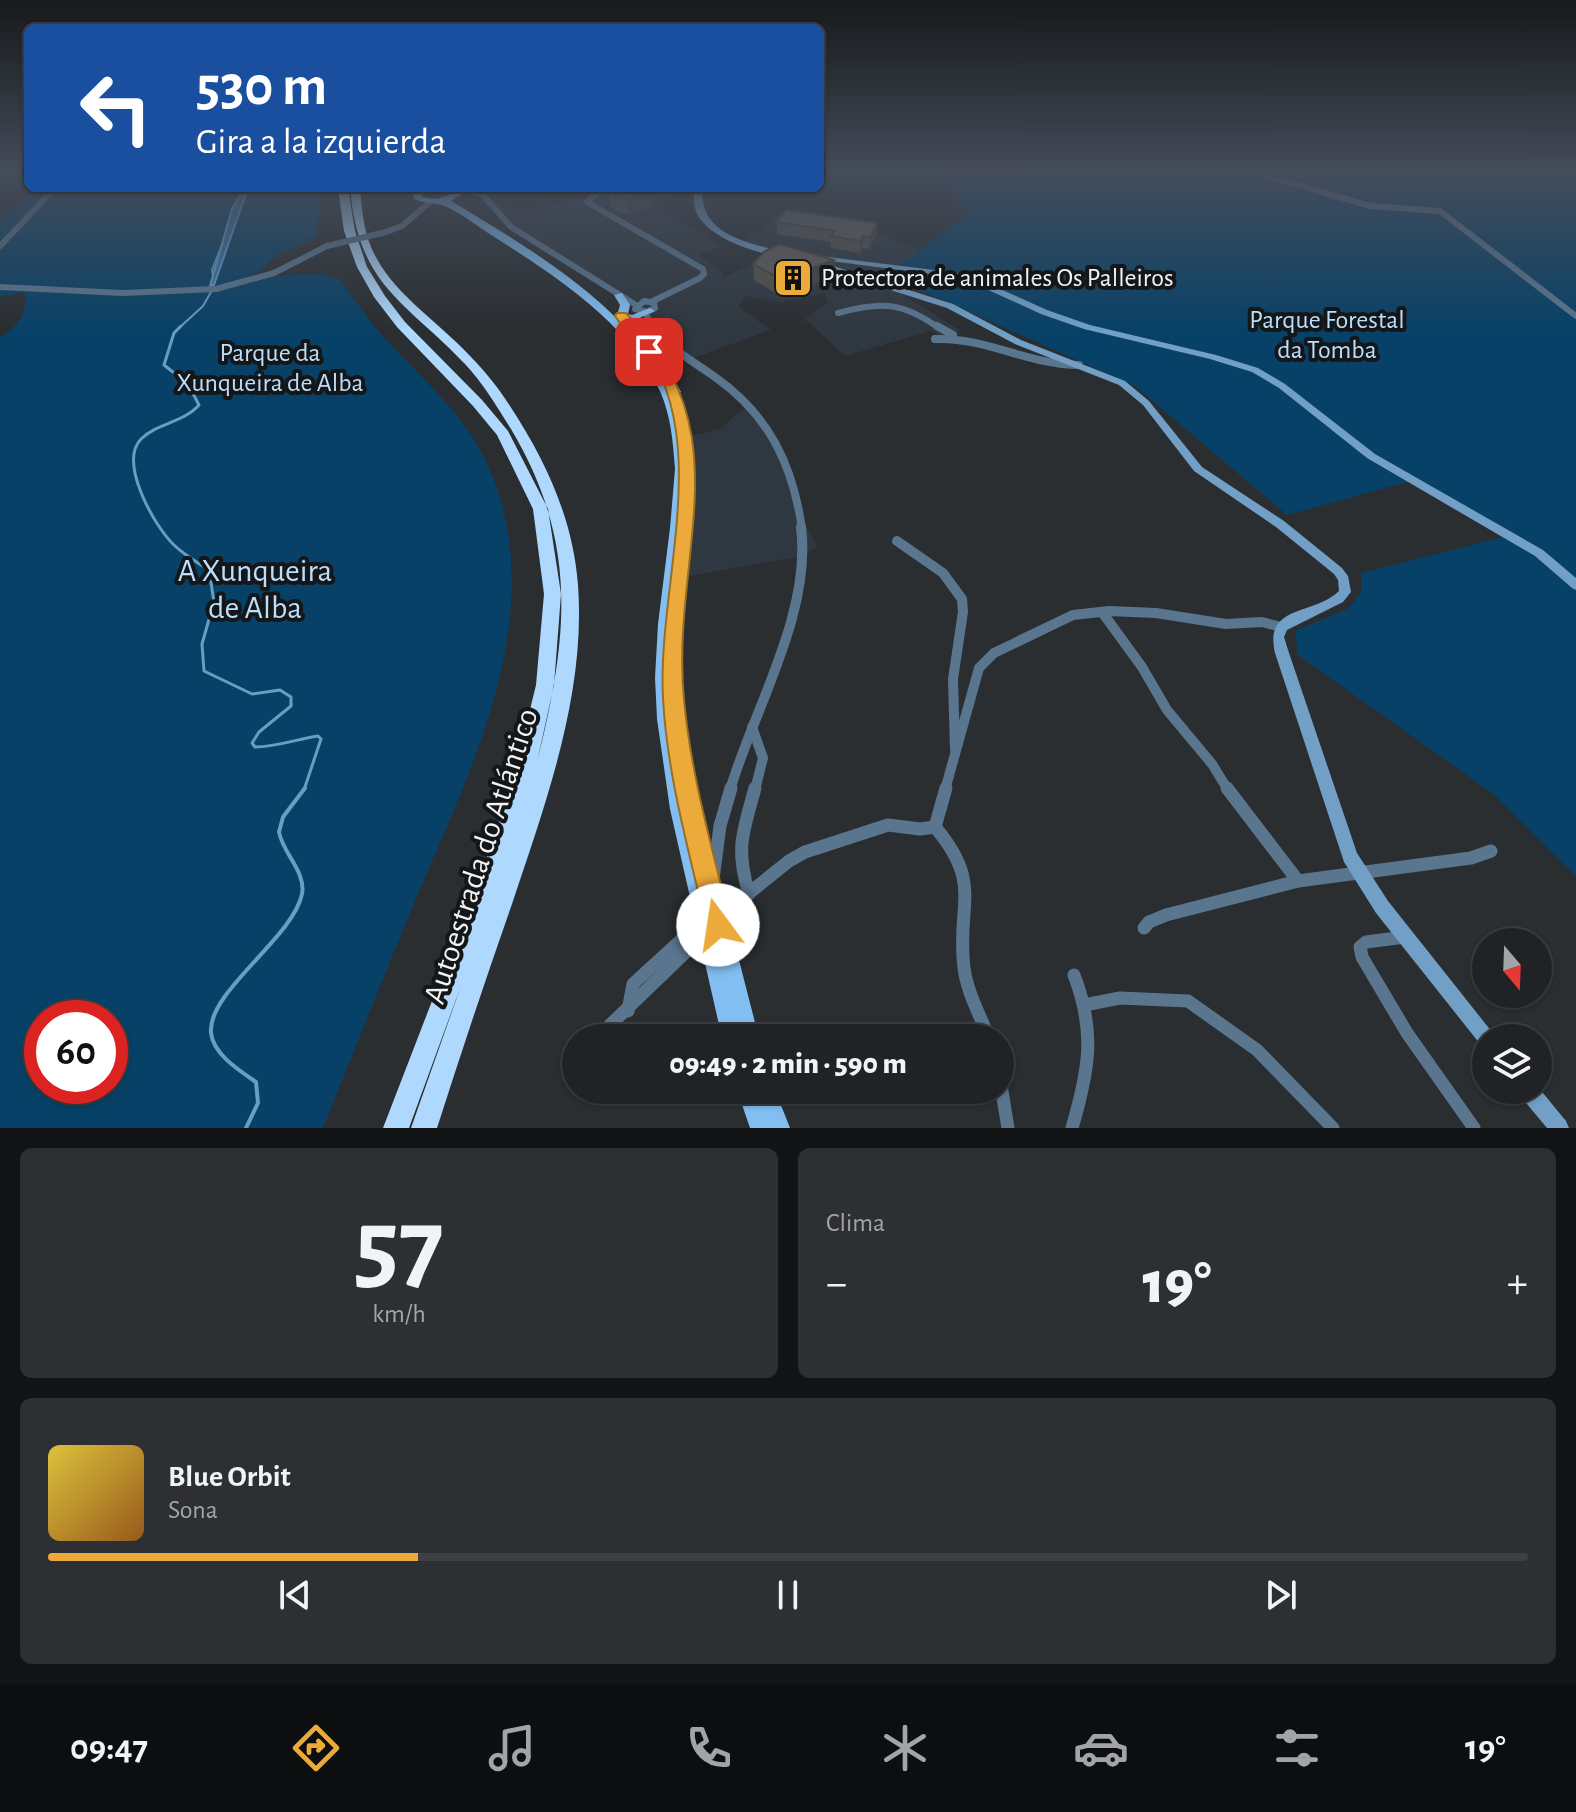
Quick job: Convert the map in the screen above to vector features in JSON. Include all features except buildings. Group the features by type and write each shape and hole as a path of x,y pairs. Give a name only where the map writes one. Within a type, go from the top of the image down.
{"highway":[{"name":"Autoestrada do Atlántico","path":"348,226 349,236 373,291 401,325 486,411 519,461 542,517 550,550 553,585 549,663 536,735 508,824 396,1128"},
{"name":"Autoestrada do Atlántico","path":"359,226 387,286 472,364 520,429 543,471 556,504 570,582 570,643 552,745 536,803 424,1128"}],"main road":[{"path":"482,226 607,314 637,346 674,412 679,441 678,505 663,653 665,721 672,772 706,905 744,1024"},
{"path":"492,226 587,287 651,343"},
{"path":"488,230 507,239 622,316 628,318 648,310"},
{"path":"619,295 625,305 622,316"},
{"path":"648,310 642,325 673,387 686,437 687,476 674,637 673,698 706,905 730,1024"},
{"path":"649,364 651,343"},
{"path":"753,1104 761,1128"},
{"path":"770,1104 779,1128"}],"street":[{"path":"0,246 19,226"},
{"path":"0,287 122,293 226,286 280,271 294,265 305,254 327,246 402,226"},
{"path":"510,226 636,305 638,311 648,310 704,274 703,269 628,226"},
{"path":"711,226 735,240 796,257 828,263 858,263"},
{"path":"1459,226 1576,316"},
{"path":"828,263 858,263 964,276 1044,312 1087,327 1225,359 1255,370 1282,386 1371,456 1539,553 1576,585"},
{"path":"828,263 950,306 1018,342 1122,383 1135,393 1198,469 1280,524 1344,579 1346,586 1341,598 1301,613 1281,627 1278,637 1286,666 1350,857 1405,937 1475,1024"},
{"path":"846,264 885,284"},
{"path":"838,313 864,306 901,307 916,312 949,334 1060,367 1079,365"},
{"path":"628,1011 633,984 680,941 706,905 721,819 791,619 802,566 801,503 777,445 748,404 651,343 648,310"},
{"path":"935,339 957,336"},
{"path":"897,541 929,562 958,591 964,603 952,665 951,709 956,756"},
{"path":"935,827 979,668 994,653 1042,627 1073,615 1102,612 1156,613 1226,624 1262,622 1281,627"},
{"path":"1102,612 1142,667 1167,710 1212,764 1232,797 1298,881"},
{"path":"749,894 740,865 740,847 763,758 752,726"},
{"path":"612,1024 733,906 805,852 888,825 920,829 935,827"},
{"path":"935,827 947,839 963,867 968,885 964,967 984,1024"},
{"path":"1144,928 1149,922 1166,915 1298,881 1471,858 1491,851"},
{"path":"1405,937 1366,942 1360,947 1362,957 1407,1033 1473,1128"},
{"path":"1072,1128 1091,1063 1092,1039 1074,975"},
{"path":"1084,1005 1120,998 1188,1001 1257,1050 1333,1128"},
{"path":"1004,1104 1008,1128"},
{"path":"1539,1104 1559,1128"}],"shaded area":[{"path":"227,226 235,226 214,285 210,286"},
{"path":"512,226 689,226 720,246 698,255 723,271 722,278 778,254 743,243 764,226 861,226 920,250 887,275 885,284 961,331 948,339 931,331 845,356 805,319 828,303 825,293 780,302 745,296 738,306 771,330 691,359 665,341 650,346 646,314"},
{"path":"750,407 775,441 803,521 818,546 802,556 679,578 687,476 686,437 720,429 739,412"}],"green space":[{"name":"A Xunqueira de Alba","path":"0,226 317,226 315,238 279,254 256,273 238,280 246,284 306,273 339,279 375,327 453,411 489,468 506,523 512,579 508,635 496,690 458,800 323,1128 0,1128 0,338 19,321 26,296 23,293 0,296"},
{"name":"Parque Forestal da Tomba","path":"951,226 1576,226 1576,876 1492,793 1298,655 1295,631 1349,608 1361,592 1361,573 1512,535 1418,479 1287,515 1135,386 887,275"}],"waterway":[{"path":"213,276 212,270 223,242"},
{"path":"179,328 203,306 211,292"},
{"path":"179,328 174,333 164,365 188,384 199,405 185,416 141,439 135,450 136,478 149,510 166,536 182,552 209,570 214,602 202,644 204,671 252,694 280,690 291,697 291,706 259,732 252,743 255,747 263,747 318,736 321,739 304,789"},
{"path":"246,1128 258,1103 256,1082 228,1061 217,1048 211,1033 213,1017 222,1000 283,929 302,894 301,878 279,832 283,817 304,789"}],"place":[{"name":"Protectora de animales Os Palleiros","path":"793,278"}],"route":[{"path":"649,352 622,316 646,340 664,367 680,407 686,437 687,476 676,603 673,698 685,785 718,925"}],"park label":[{"name":"Parque da Xunqueira de Alba","path":"270,368"}]}
